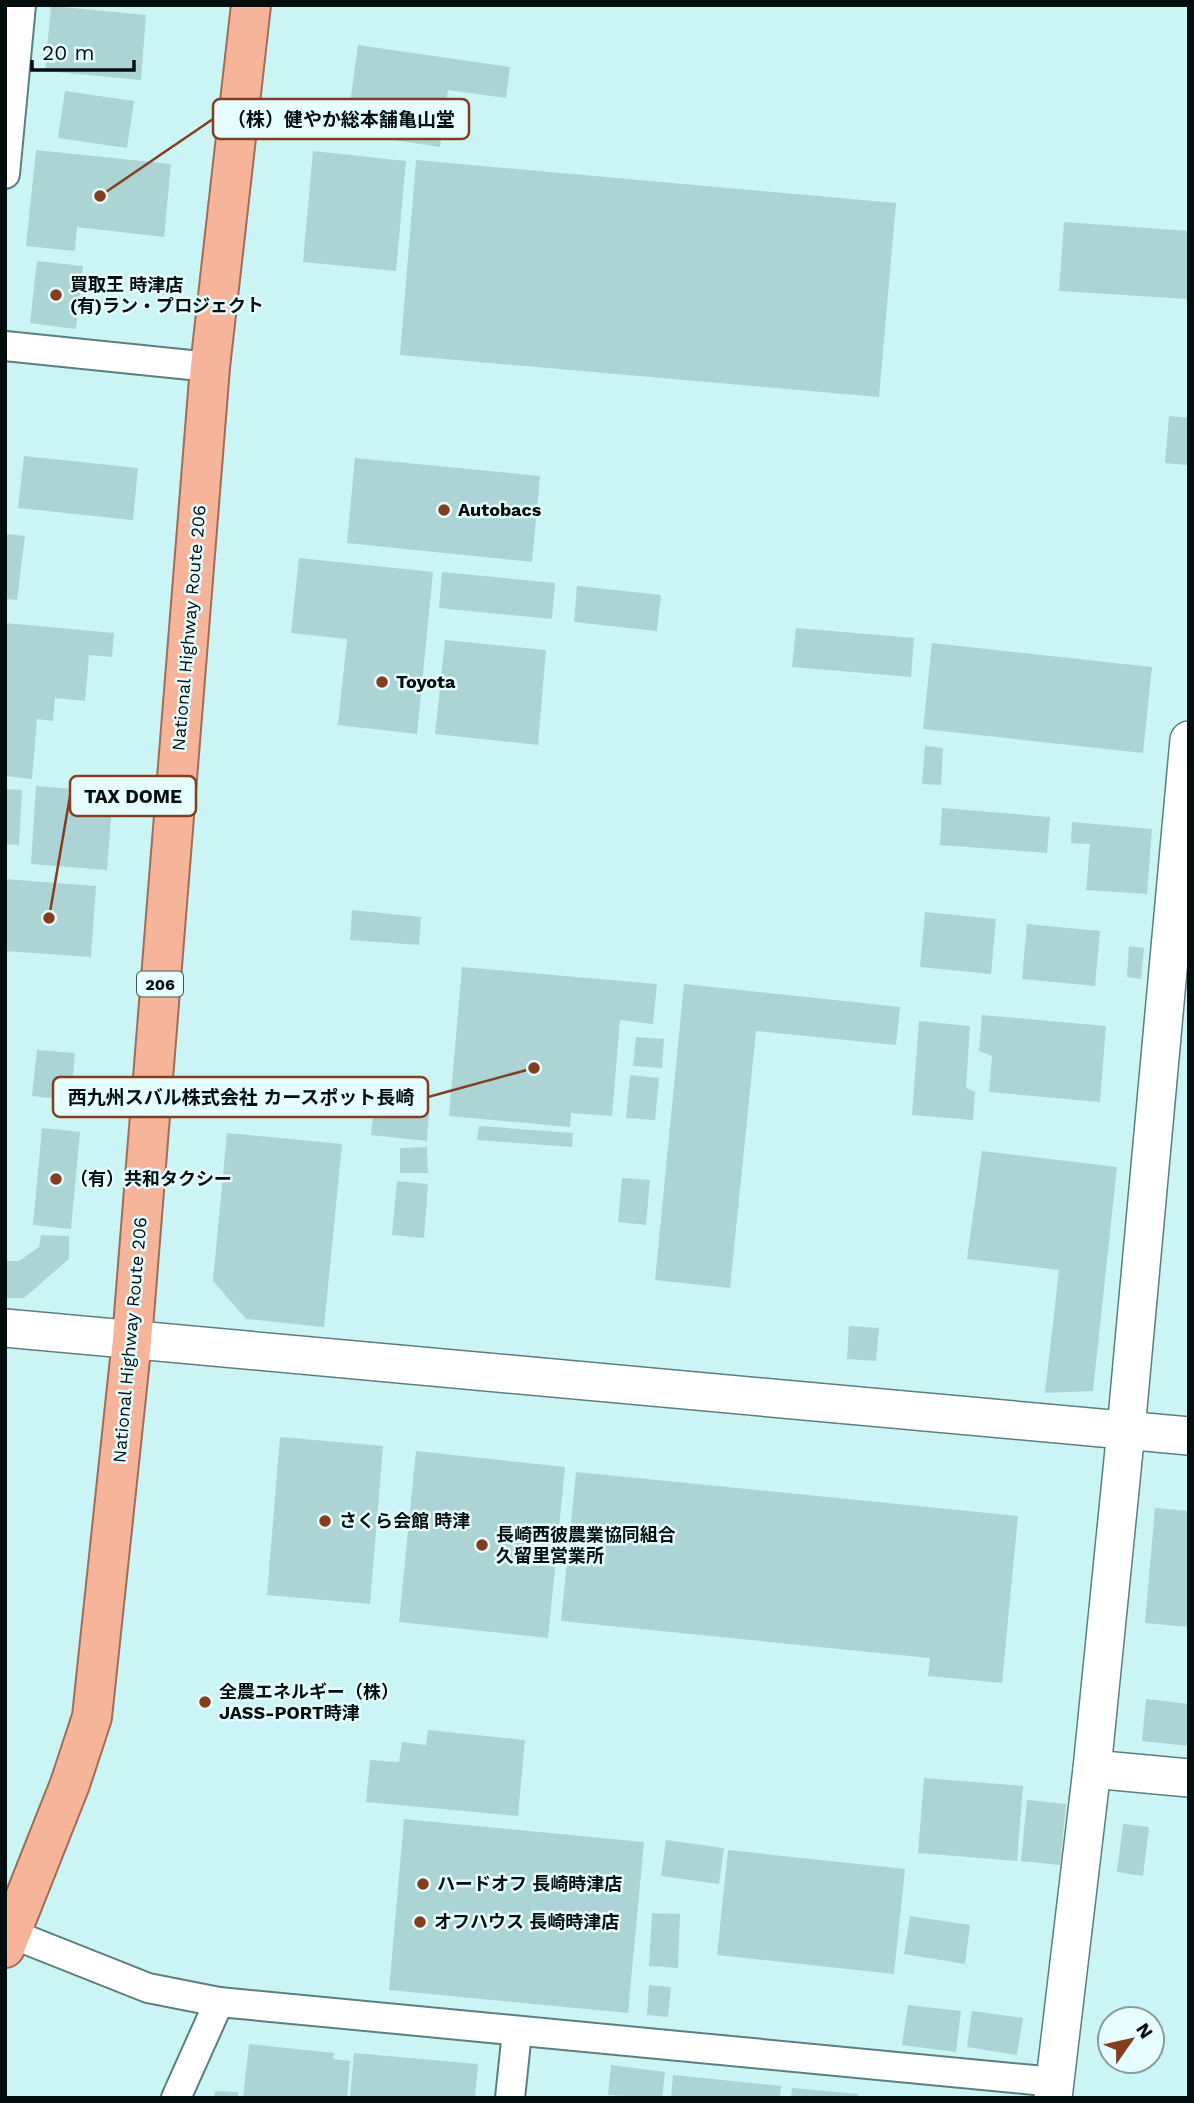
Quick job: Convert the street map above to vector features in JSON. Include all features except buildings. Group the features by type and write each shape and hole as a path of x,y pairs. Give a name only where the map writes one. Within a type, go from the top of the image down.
{"highway":[{"name":"National Highway Route 206","path":"8,1941 70,1784 92,1717 131,1340 211,367 251,5"}],"street":[{"path":"5,174 21,5"},
{"path":"5,346 211,367"},
{"path":"8,1941 148,1988 219,2002 1054,2090 1092,1769 1126,1430 1189,740"},
{"path":"5,1328 1189,1436"},
{"path":"1092,1769 1189,1778"},
{"path":"176,2098 219,2002"},
{"path":"510,2098 517,2032"}],"place":[{"name":"（株）健やか総本舗亀山堂","path":"100,196"},
{"name":"買取王 時津店 (有)ラン・プロジェクト","path":"56,295"},
{"name":"Autobacs","path":"444,510"},
{"name":"Toyota","path":"382,682"},
{"name":"TAX DOME","path":"49,918"},
{"name":"西九州スバル株式会社 カースポット長崎","path":"534,1068"},
{"name":"（有）共和タクシー","path":"56,1179"},
{"name":"さくら会館 時津","path":"325,1521"},
{"name":"長崎西彼農業協同組合 久留里営業所","path":"482,1545"},
{"name":"全農エネルギー（株） JASS-PORT時津","path":"205,1702"},
{"name":"ハードオフ 長崎時津店","path":"423,1884"},
{"name":"オフハウス 長崎時津店","path":"420,1922"}]}
